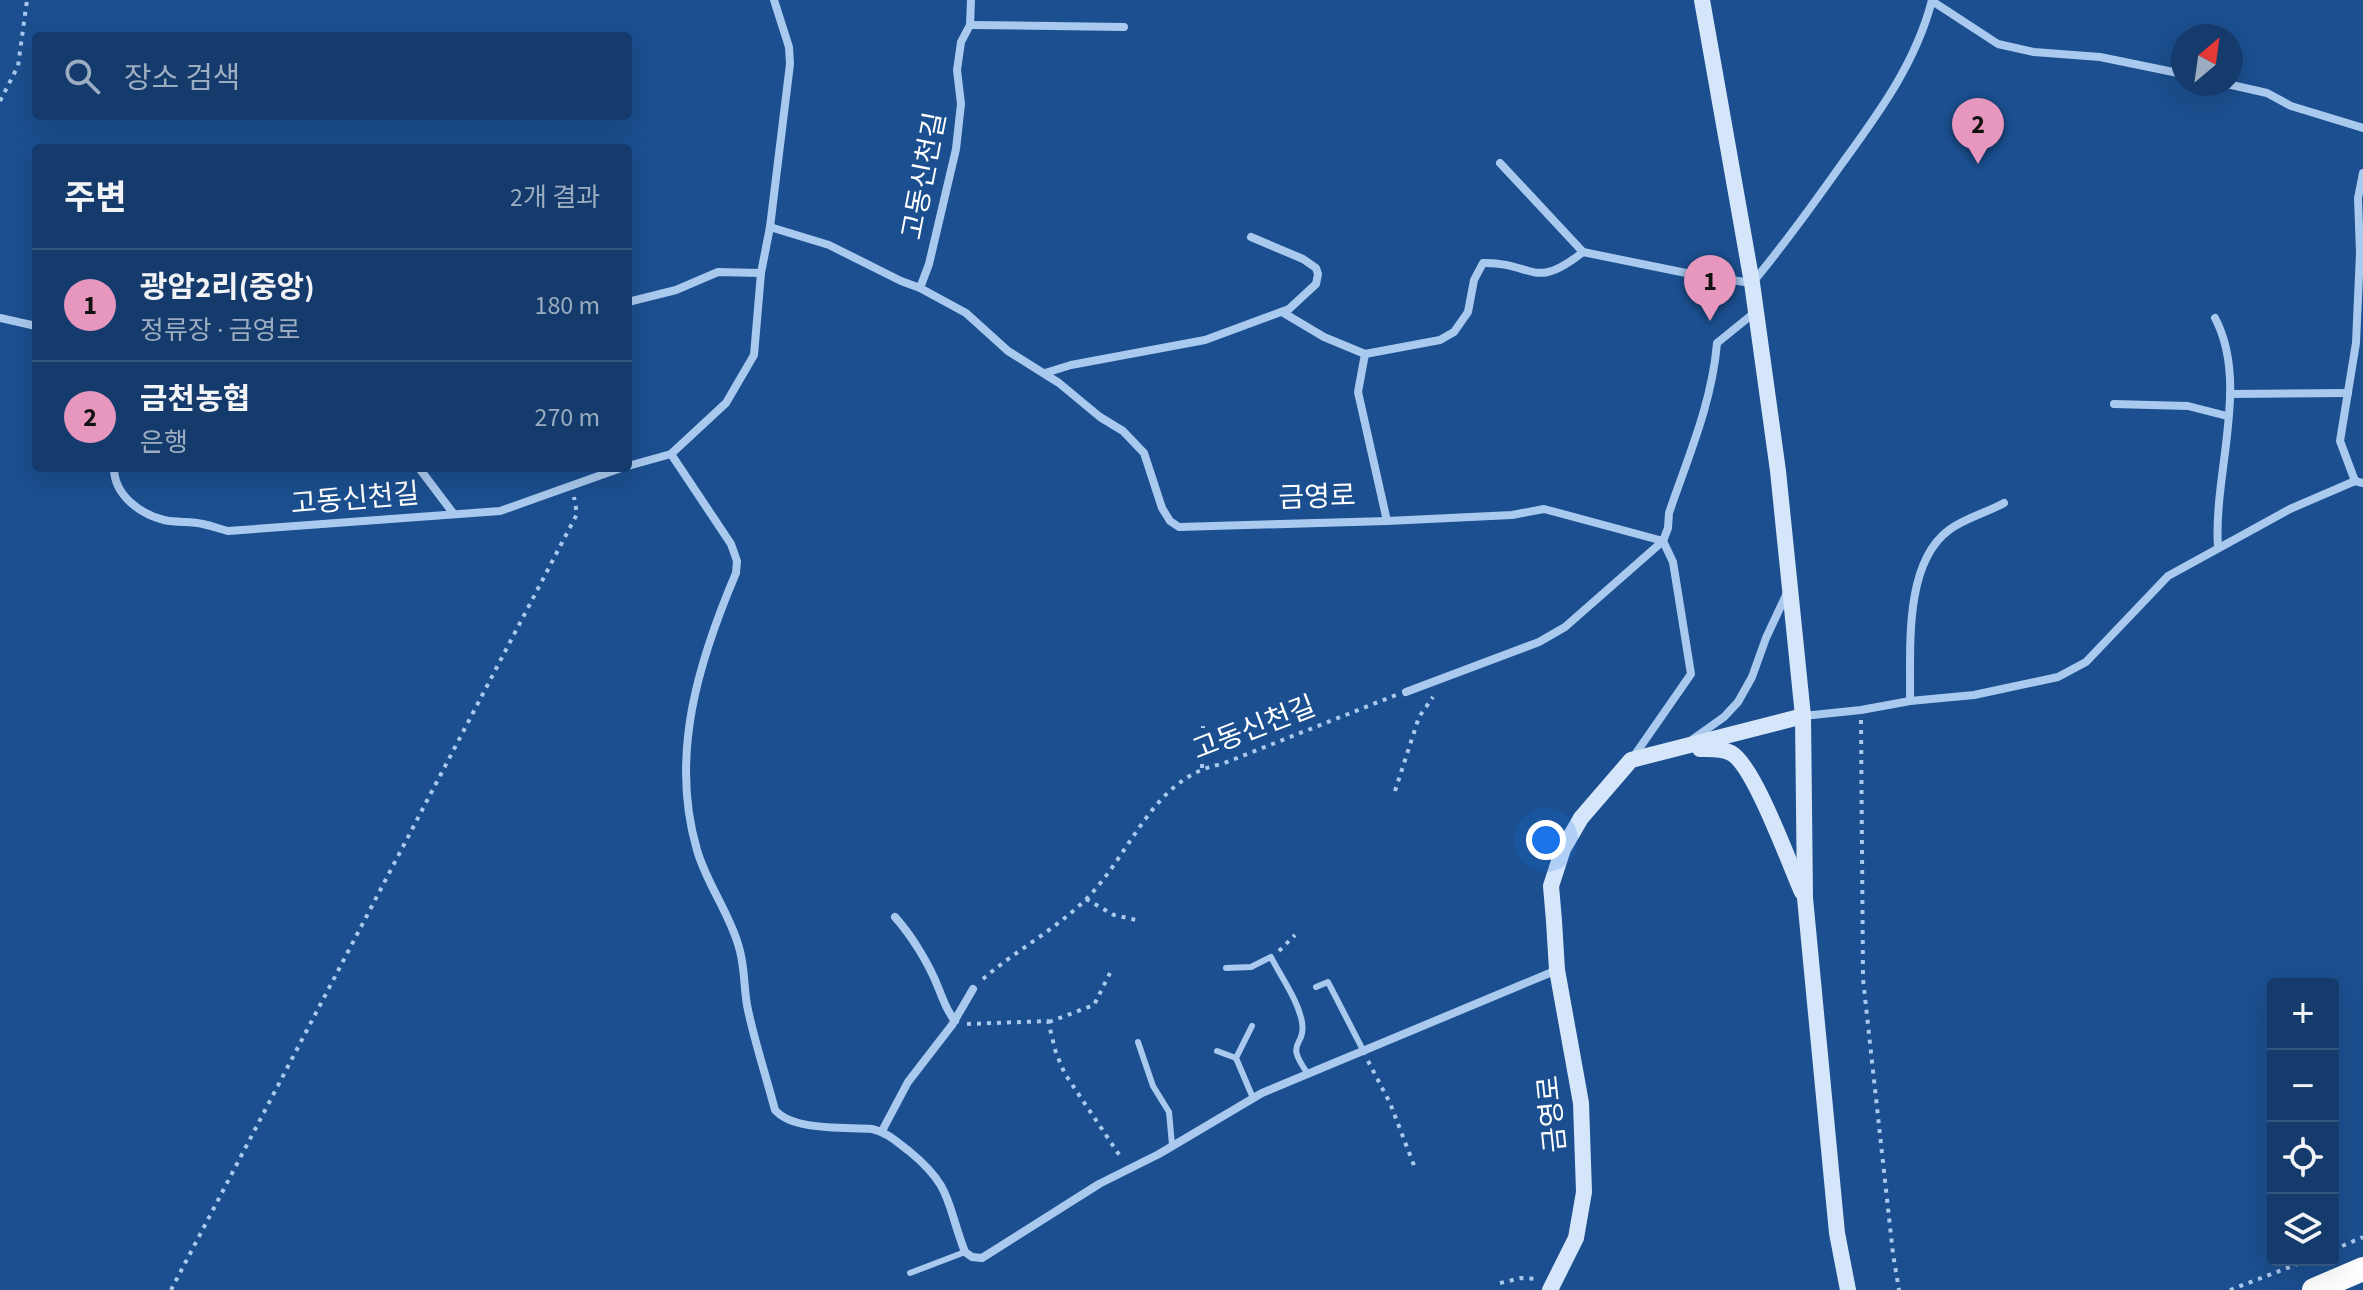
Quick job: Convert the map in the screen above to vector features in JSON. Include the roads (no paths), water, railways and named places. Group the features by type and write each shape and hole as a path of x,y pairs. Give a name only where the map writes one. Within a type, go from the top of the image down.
{"highway":[{"path":"2314,1290 2363,1269"}],"street":[{"path":"632,465 671,454 726,403 754,355 761,273 770,227 790,64 789,47 774,0"},
{"name":"고동신천길","path":"920,288 929,264 956,149 961,104 957,70 961,42 970,25 971,0"},
{"path":"1702,0 1752,283 1778,471 1803,716 1805,898 1837,1233 1848,1290"},
{"path":"1752,283 1784,245 1887,101 1917,46 1932,0 1998,44 2034,52 2100,57 2171,72"},
{"path":"970,25 1124,27"},
{"path":"2243,88 2267,93 2291,106 2363,128"},
{"path":"1500,163 1583,252 1752,283"},
{"path":"1631,760 1803,716 2006,690 2066,674 2086,662 2168,576 2290,509 2359,482 2340,441 2356,343 2360,253 2358,198 2363,173"},
{"name":"고동신천길","path":"770,227 821,241 920,288 966,313 1008,351 1045,373"},
{"path":"1045,373 1071,365 1205,340 1289,309 1316,284 1318,274 1303,259 1251,237"},
{"path":"1282,312 1324,337 1365,354 1440,340 1454,332 1468,312 1474,280 1483,263 1548,274 1565,267 1583,252"},
{"path":"632,301 676,290 718,272 761,273"},
{"path":"1406,692 1539,642 1565,627 1663,541 1669,513 1705,416 1717,343 1754,313"},
{"path":"0,318 32,325"},
{"path":"2215,318 2226,346 2230,394 2217,511 2218,547"},
{"path":"1365,354 1358,392 1387,521"},
{"name":"금영로","path":"1045,373 1100,417 1123,431 1144,453 1162,508 1170,521 1179,527 1512,515 1544,509 1663,541 1673,562 1691,674 1631,760 1581,818 1563,849 1551,886 1557,970 1581,1103 1584,1192 1576,1238 1551,1287"},
{"path":"2230,394 2348,393"},
{"path":"2114,404 2188,406 2227,416"},
{"path":"671,454 731,544 737,561 736,573 699,670 693,697 688,740 687,797 697,850 738,942 746,973 747,1008 775,1110 781,1117 797,1123 882,1131 931,1169 944,1188 965,1252 972,1257 982,1258 1047,1214 1253,1098 1557,970"},
{"name":"고동신천길","path":"114,472 121,494 149,515 228,531 500,511 609,472"},
{"path":"422,472 453,513"},
{"path":"1910,701 1912,610 1923,567 1940,538 1950,529 2004,503"},
{"path":"1678,749 1724,717 1738,702 1752,677 1789,589"},
{"path":"1678,749 1718,749 1733,754 1750,772 1805,898"},
{"path":"895,917 955,1021"},
{"path":"882,1131 908,1082 955,1021 973,989"}],"lane":[{"path":"1226,968 1251,967 1271,957 1301,1018 1303,1031 1295,1047 1295,1056 1308,1074"},
{"path":"1316,987 1328,982 1364,1052"},
{"path":"1236,1058 1252,1026"},
{"path":"1138,1042 1153,1086 1169,1112 1172,1145"},
{"path":"1217,1051 1236,1058 1253,1098"},
{"path":"910,1273 965,1252"}],"place":[{"name":"금천농협","path":"1978,164"},
{"name":"광암2리(중앙)","path":"1710,321"}]}
